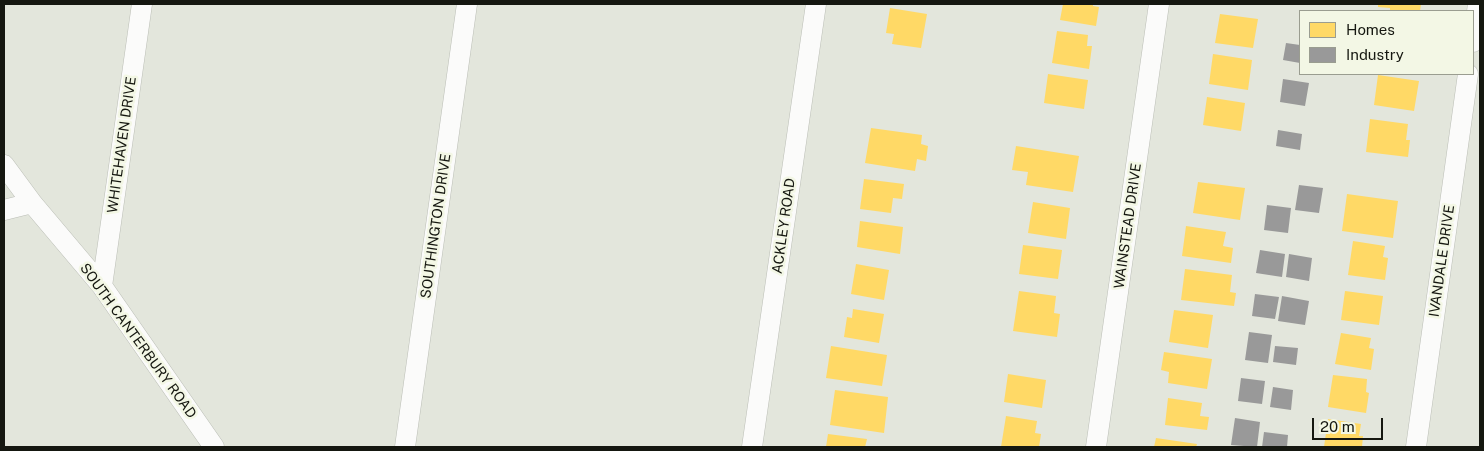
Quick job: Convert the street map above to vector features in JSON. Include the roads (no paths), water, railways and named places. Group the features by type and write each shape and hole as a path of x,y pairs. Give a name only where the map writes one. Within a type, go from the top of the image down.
{"street":[{"name":"WHITEHAVEN DRIVE","path":"102,286 142,4"},
{"name":"SOUTHINGTON DRIVE","path":"405,447 467,4"},
{"name":"ACKLEY ROAD","path":"752,447 816,4"},
{"name":"WAINSTEAD DRIVE","path":"1096,447 1160,4"},
{"path":"1474,34 1478,4"},
{"name":"IVANDALE DRIVE","path":"1416,447 1468,75"},
{"name":"SOUTH CANTERBURY ROAD","path":"4,165 32,203 102,286 214,447"},
{"path":"4,210 32,203"}]}
